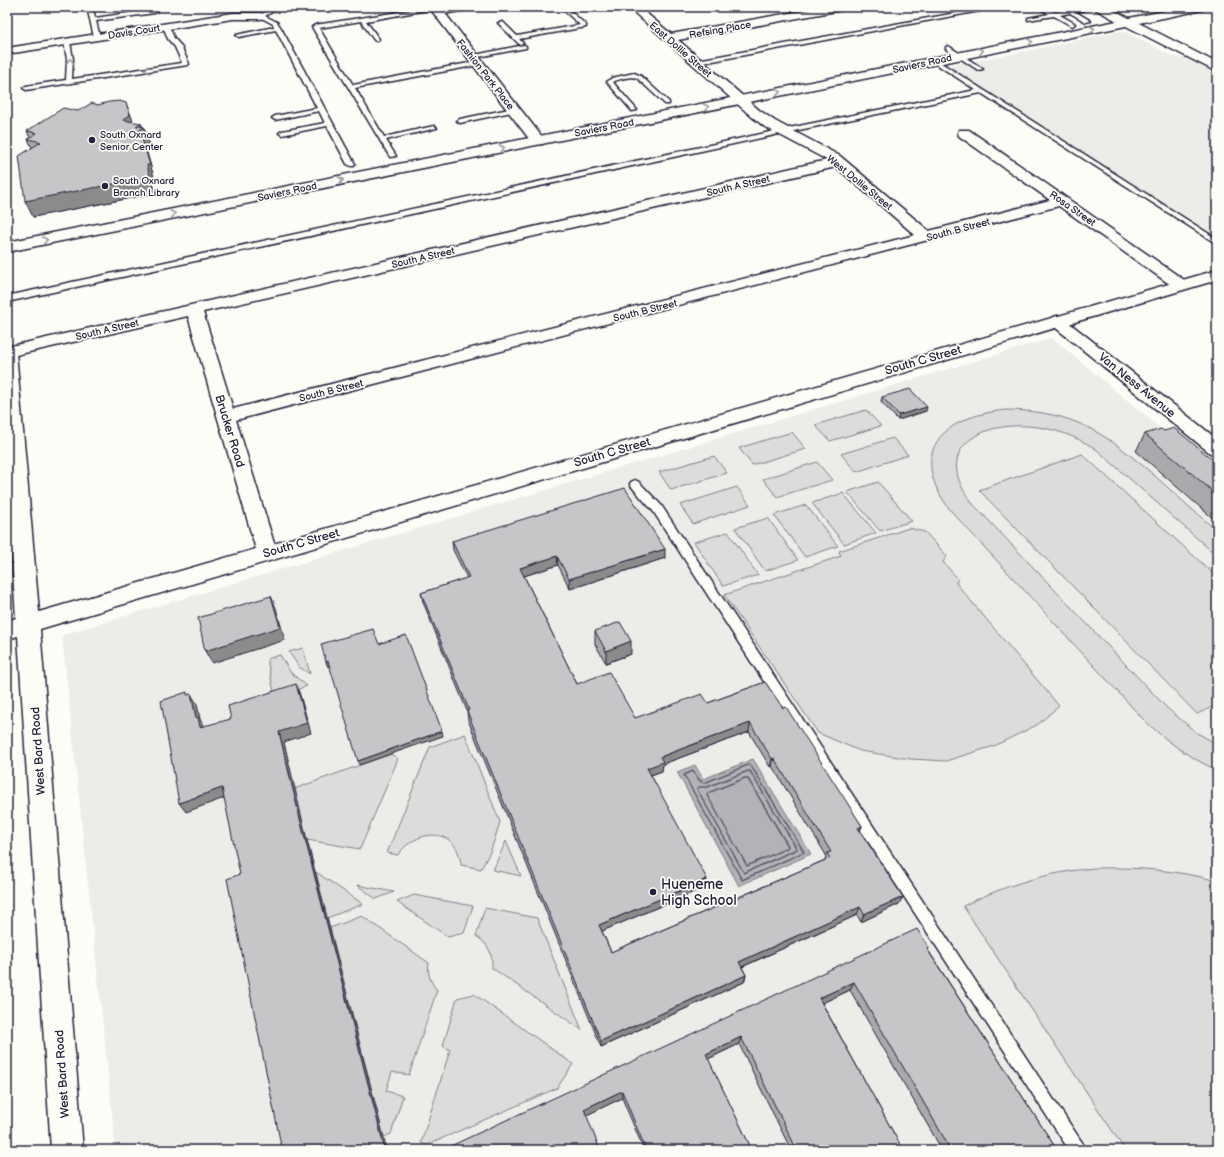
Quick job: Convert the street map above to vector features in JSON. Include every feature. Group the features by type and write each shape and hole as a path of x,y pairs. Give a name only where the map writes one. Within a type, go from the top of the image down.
{"main road":[{"path":"1099,7 1217,68"},
{"name":"Saviers Road","path":"7,234 392,156 534,136 634,110 667,104 735,96 948,48 1159,7"},
{"name":"Saviers Road","path":"7,247 534,136 735,96 960,56 1202,7"},
{"name":"South C Street","path":"18,627 1217,275"},
{"name":"West Bard Road","path":"7,352 18,627 67,1150"}],"street":[{"name":"East Dollie Street","path":"633,7 735,96"},
{"name":"Refsing Place","path":"669,38 842,7"},
{"name":"Fashion Park Place","path":"436,9 534,136"},
{"path":"756,12 768,20"},
{"name":"Davis Court","path":"7,51 166,26 191,17 261,16"},
{"name":"West Dollie Street","path":"735,96 760,117 838,162 927,237"},
{"name":"Rosa Street","path":"964,132 1181,285"},
{"name":"South A Street","path":"7,352 838,162"},
{"name":"South B Street","path":"226,417 1063,202"},
{"name":"Brucker Road","path":"194,309 267,553"},
{"name":"Van Ness Avenue","path":"1057,321 1217,449"}],"lane":[{"path":"90,7 97,37"},
{"path":"261,16 278,7"},
{"path":"392,156 315,27 436,9 478,7"},
{"path":"516,38 584,26 564,7"},
{"path":"697,62 998,7"},
{"path":"1041,7 1072,24"},
{"path":"1030,19 1074,9 1088,21"},
{"path":"93,20 155,11"},
{"path":"261,16 275,23 351,164"},
{"path":"363,20 376,39"},
{"path":"351,87 476,60 524,47 501,23"},
{"path":"26,88 186,64 178,46 171,39 166,26"},
{"path":"239,35 278,28"},
{"path":"67,42 70,59 69,81"},
{"path":"948,48 980,69"},
{"path":"935,60 1217,242"},
{"path":"634,110 610,82 634,75 639,77 667,104"},
{"path":"7,299 784,132 982,91"},
{"path":"275,118 321,109"},
{"path":"460,121 514,110"},
{"path":"282,133 329,124"},
{"path":"382,139 434,128"},
{"path":"635,484 657,508 1079,1150"}],"shaded area":[{"path":"1120,31 1128,33 1174,57 1200,59 1217,68 1217,242 982,91 948,65 1008,55"},
{"name":"Hueneme High School","path":"1052,338 1217,475 1217,1150 116,1150 62,635"},
{"path":"866,410 881,426 830,441 815,425"},
{"path":"1006,410 1030,411 1070,420 1088,427 1104,436 1155,476 1217,531 1217,556 1096,449 1080,440 1054,430 1026,426 1007,426 990,430 976,436 965,445 958,456 957,470 961,486 973,504 1167,708 1197,733 1217,744 1217,770 1178,748 1143,719 951,511 938,490 931,471 932,455 938,441 949,429 964,420 984,414"},
{"path":"792,432 806,449 752,465 739,448"},
{"path":"893,438 908,455 856,472 841,454"},
{"path":"1082,454 1217,577 1217,705 1197,714 979,490"},
{"path":"714,456 727,473 671,490 659,472"},
{"path":"817,462 832,480 777,497 763,479"},
{"path":"878,482 912,521 880,531 847,492"},
{"path":"737,487 750,505 693,524 680,505"},
{"path":"843,493 876,533 844,544 812,503"},
{"path":"806,505 838,546 805,557 774,515"},
{"path":"768,518 798,560 765,571 735,528"},
{"path":"909,528 925,532 947,556 943,562 958,579 956,583 1059,706 1037,725 994,746 946,761 911,759 860,751 818,733 724,595 841,556 839,551"},
{"path":"728,532 758,575 723,586 694,542"},
{"path":"303,648 310,674 299,667 289,652"},
{"path":"280,655 291,673 307,686 275,697 267,659"},
{"path":"465,734 500,822 491,850 481,869 461,865 458,852 452,843 435,835 425,836 415,840 406,846 398,855 387,853 430,747"},
{"path":"391,754 398,759 360,849 307,840 294,789"},
{"path":"506,841 521,876 493,870"},
{"path":"1095,868 1156,870 1187,874 1217,881 1217,1150 1125,1150 963,906 1011,886 1044,876"},
{"path":"316,872 363,904 327,918"},
{"path":"357,885 394,892 376,899"},
{"path":"414,895 473,906 464,933 448,937 397,902"},
{"path":"485,908 537,918 582,1030 492,968 492,958 489,949 484,942 476,936"},
{"path":"362,916 429,963 428,970 430,977 437,990 409,1075 392,1072 386,1091 403,1096 391,1134 384,1137 330,928"},
{"path":"474,994 573,1064 557,1088 427,1145 421,1143 450,1050 443,1046 457,998"}],"water":[{"path":"753,759 811,854 739,886 677,772 695,765 703,779"}],"building":[{"path":"120,101 126,103 130,115 123,120 141,123 136,126 144,127 138,131 140,132 150,165 147,165 150,177 25,201 19,156 41,142 28,139 37,133 27,131 63,108 78,111 92,103 98,105"},
{"path":"910,389 927,407 899,415 882,397"},
{"path":"1174,428 1217,463 1217,495 1145,434 1161,429 1164,431"},
{"path":"625,488 665,549 569,579 557,556 520,568 577,684 609,672 635,718 702,694 708,703 765,682 783,708 786,707 862,826 858,828 903,897 864,914 860,907 739,962 746,975 601,1041 467,711 469,710 421,593 469,577 452,541","holes":["750,723 772,759 774,758 831,852 827,853 830,858 611,952 599,925 707,879 647,768 663,762 660,757"]},
{"path":"271,596 280,627 205,651 198,618"},
{"path":"620,622 631,641 606,651 595,631"},
{"path":"373,629 379,644 406,635 442,731 358,761 328,661 326,662 321,644"},
{"path":"296,684 307,723 279,732 385,1150 282,1150 227,879 240,874 222,788 179,803 161,701 187,692 187,695 191,694 196,718 198,717 200,727 231,719 228,706"},
{"path":"917,929 929,948 927,949 1057,1150 951,1150 854,982 819,998 903,1150 797,1150 741,1037 706,1054 752,1150 646,1150 622,1091 584,1109 600,1150 497,1150 495,1146 487,1150 442,1150"}],"place":[{"name":"South Oxnard Senior Center","path":"92,140"},
{"name":"South Oxnard Branch Library","path":"105,186"},
{"name":"Hueneme High School","path":"653,892"}]}
